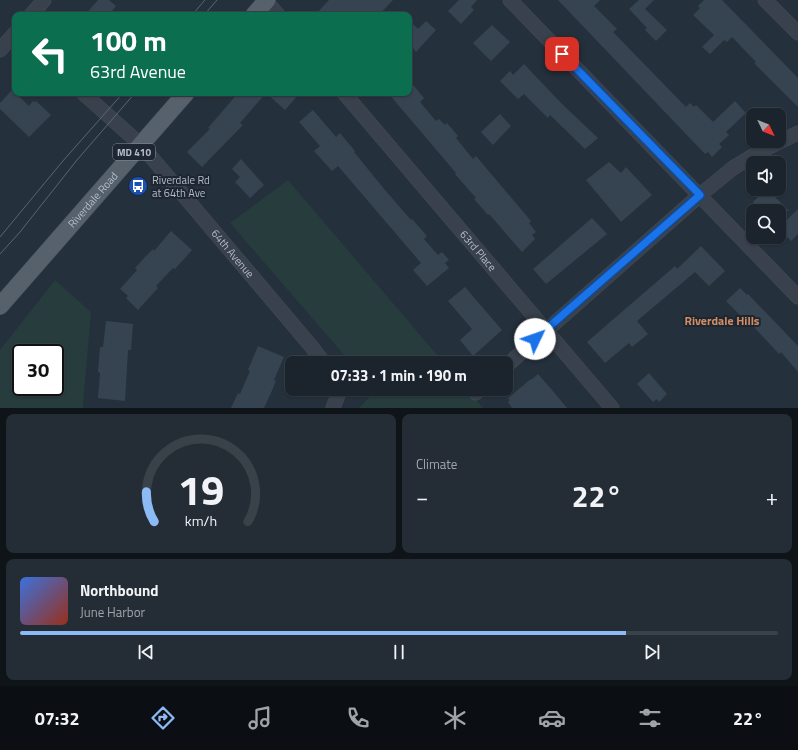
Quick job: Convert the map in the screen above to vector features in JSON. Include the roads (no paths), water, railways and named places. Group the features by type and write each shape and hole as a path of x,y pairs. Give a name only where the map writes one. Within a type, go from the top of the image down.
{"main road":[{"path":"257,12 267,1"},
{"name":"Riverdale Road","path":"3,297 183,96"}],"street":[{"path":"34,12 44,0"},
{"path":"510,0 798,297"},
{"path":"765,0 798,33"},
{"path":"267,1 276,12"},
{"path":"0,50 12,36"},
{"name":"64th Avenue","path":"86,96 141,144 319,356"},
{"name":"63rd Place","path":"347,96 612,408"},
{"path":"513,360 700,195 733,168 761,151 798,133"},
{"path":"333,408 338,396"}],"tram line":[{"path":"195,12 205,0"},
{"path":"207,12 217,0"},
{"path":"0,237 62,162 120,96"},
{"path":"0,254 20,232 77,160 132,96"}],"place":[{"name":"Riverdale Rd at 64th Ave","path":"138,186"}],"district":[{"name":"Riverdale Hills","path":"722,321"}]}
